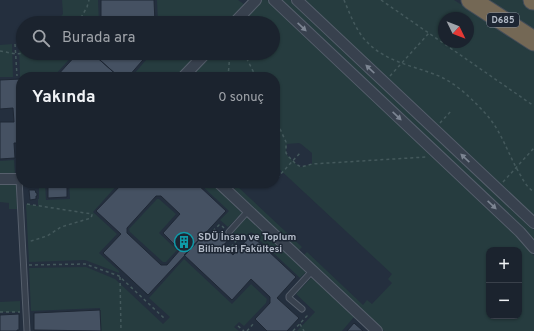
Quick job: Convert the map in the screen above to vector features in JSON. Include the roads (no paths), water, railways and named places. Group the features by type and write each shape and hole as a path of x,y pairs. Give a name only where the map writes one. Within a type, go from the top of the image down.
{"highway":[{"name":"D685","path":"471,0 534,41"}],"street":[{"path":"274,0 520,232 534,248"},
{"path":"297,0 534,224"},
{"path":"239,16 251,1"},
{"path":"188,72 199,60"},
{"path":"0,179 16,179"},
{"path":"224,188 377,331"}],"lane":[{"path":"20,188 27,331"},
{"path":"229,232 248,211"},
{"path":"302,309 289,296 313,270"}],"place":[{"name":"SDÜ İnsan ve Toplum Bilimleri Fakültesi","path":"184,242"}]}
